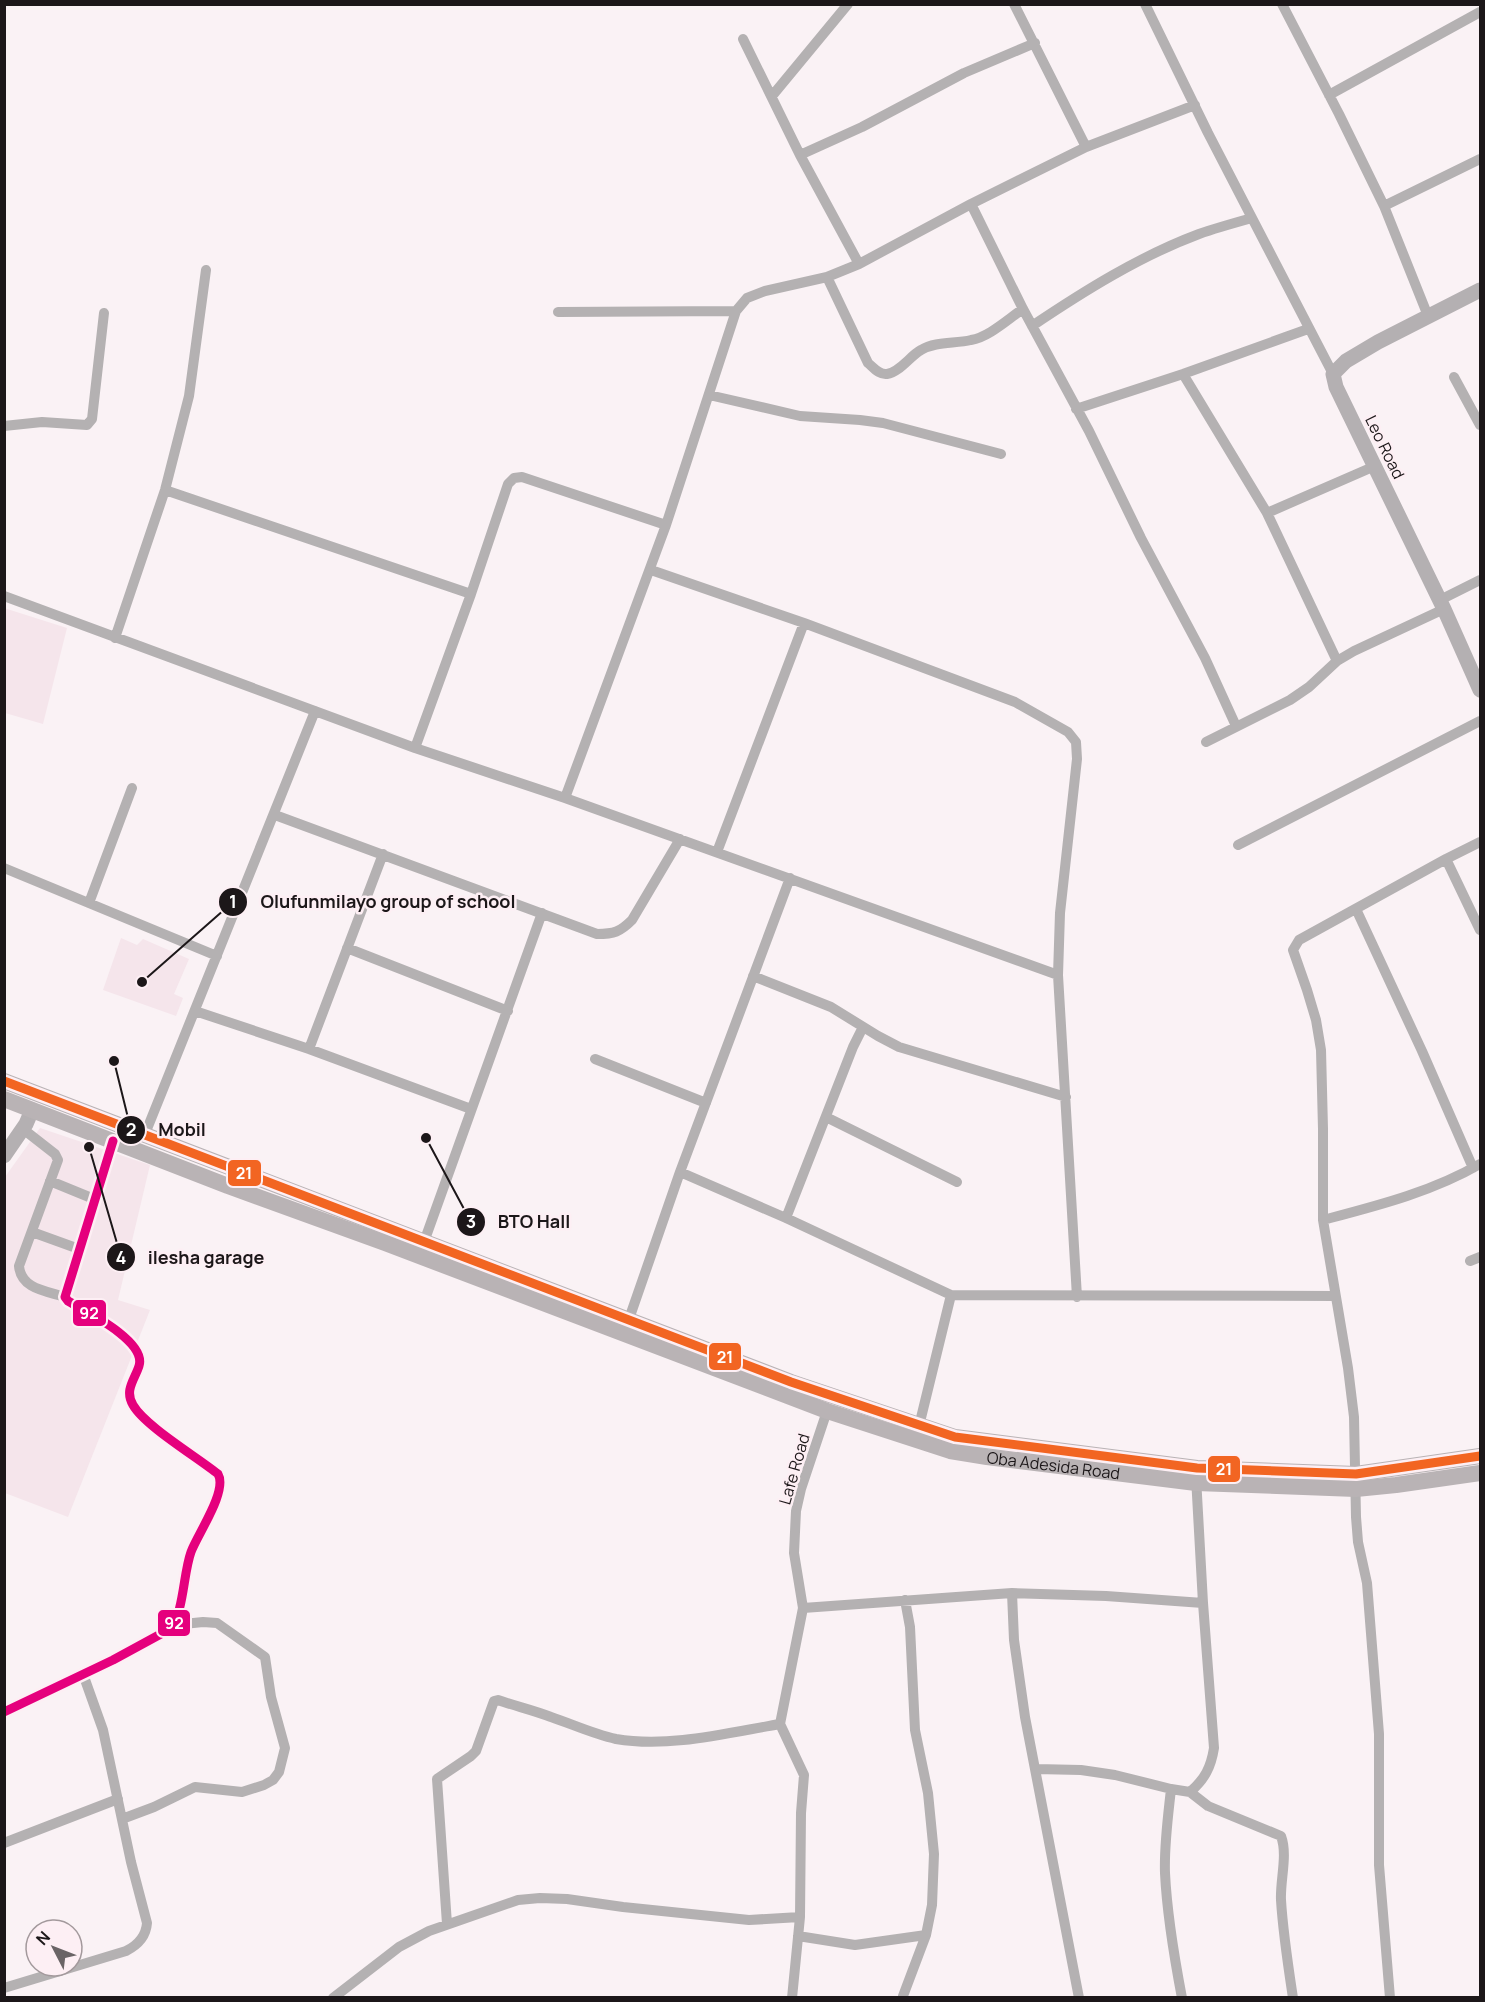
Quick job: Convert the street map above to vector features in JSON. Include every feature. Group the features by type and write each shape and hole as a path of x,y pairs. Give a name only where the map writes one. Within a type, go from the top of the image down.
{"main road":[{"path":"4,1081 145,1134 388,1236 424,1242 629,1319 652,1336 919,1426 955,1437 1197,1476"},
{"name":"Oba Adesida Road","path":"4,1099 228,1186 388,1236 652,1336 827,1411 950,1451 987,1457 1197,1476 1356,1481 1396,1485 1480,1473"},
{"path":"1356,1481 1480,1456"}],"street":[{"path":"772,96 848,4"},
{"path":"1014,4 1086,147"},
{"path":"1144,4 1333,374 1346,361 1480,290"},
{"path":"1282,4 1384,206 1428,316"},
{"path":"1329,95 1480,12"},
{"path":"743,39 800,155 859,264"},
{"path":"800,155 898,110 964,73 1035,43"},
{"path":"565,798 651,570 736,311 747,298 765,291 827,277 859,264 971,204 1086,147 1195,105"},
{"path":"1384,206 1480,159"},
{"path":"971,204 1141,538 1205,658 1236,726"},
{"path":"1032,326 1101,283 1168,247 1199,234 1252,218"},
{"path":"115,638 165,490 189,396 206,270"},
{"path":"827,277 868,363 876,371 884,374 893,372 920,350 932,345 980,337 1023,309"},
{"path":"558,312 736,311"},
{"path":"4,426 42,422 87,425 90,423 104,312"},
{"path":"1076,409 1308,329"},
{"path":"1183,374 1267,513 1337,662"},
{"name":"Leo Road","path":"1333,374 1336,387 1442,604 1480,690"},
{"path":"1454,377 1480,425"},
{"path":"709,395 800,416 883,423 1001,454"},
{"path":"1267,513 1375,466"},
{"path":"415,748 508,484 514,478 522,477 666,525"},
{"path":"165,490 471,594"},
{"path":"651,570 804,623 1015,702 1059,726 1076,742 1077,759 1060,913 1058,975 1077,1297"},
{"path":"1206,742 1290,700 1354,651 1442,604 1480,580"},
{"path":"4,596 415,748 565,798 1058,975"},
{"path":"717,852 804,623"},
{"path":"145,1134 315,711"},
{"path":"1238,845 1480,721"},
{"path":"88,903 132,788"},
{"path":"274,815 597,934 612,934 621,931 632,920 680,839"},
{"path":"1390,1998 1379,1865 1379,1734 1375,1669 1367,1583 1359,1542 1354,1417 1323,1220 1321,1050 1316,1020 1293,950 1299,940 1480,842"},
{"path":"309,1049 382,854"},
{"path":"1446,859 1480,930"},
{"path":"4,868 217,956"},
{"path":"629,1319 680,1172 790,878"},
{"path":"1323,1220 1390,1202 1477,1166 1356,909"},
{"path":"424,1242 542,913"},
{"path":"347,948 508,1011"},
{"path":"753,976 831,1007 889,1042 922,1054 1066,1096"},
{"path":"195,1011 309,1049 471,1109"},
{"path":"786,1218 863,1027"},
{"path":"595,1059 706,1103"},
{"path":"4,1156 23,1129 32,1110"},
{"path":"826,1117 957,1182"},
{"path":"23,1129 58,1157 19,1266 22,1280 29,1285 65,1297 68,1301 101,1319 126,1339 140,1358 129,1392 134,1407 157,1429 207,1465 221,1479 216,1501 191,1552 174,1625"},
{"path":"65,1297 113,1141"},
{"path":"680,1172 786,1218 951,1295 1335,1296"},
{"path":"51,1181 94,1199"},
{"path":"32,1232 79,1250"},
{"path":"919,1426 951,1295"},
{"name":"Lafe Road","path":"803,1608 794,1553 796,1511 827,1411"},
{"path":"1190,1792 1201,1782 1211,1765 1214,1748 1203,1603 1197,1476"},
{"path":"792,1998 800,1917 801,1813 804,1775 780,1724 803,1608 1012,1593 1106,1596 1203,1603"},
{"path":"1012,1593 1018,1673 1079,1998"},
{"path":"903,1996 926,1935 933,1905 934,1854 927,1793 915,1730 910,1628 905,1600"},
{"path":"4,1712 83,1674 174,1625 217,1623 265,1657 271,1697 285,1748 279,1772 273,1780 242,1792 195,1787 122,1819"},
{"path":"8,1991 126,1951 143,1939 147,1930 103,1730 83,1674"},
{"path":"447,1924 437,1779 476,1751 494,1701 498,1700 549,1716 598,1734 631,1741 689,1738 780,1724"},
{"path":"1036,1769 1081,1770 1115,1775 1172,1790 1190,1792 1208,1806 1281,1836 1284,1845 1283,1921 1293,1998"},
{"path":"1172,1790 1165,1848 1165,1874 1172,1946 1182,1998"},
{"path":"4,1843 118,1799"},
{"path":"333,1998 399,1947 429,1931 518,1900 567,1899 749,1920 800,1917"},
{"path":"798,1936 855,1945 926,1935"}],"shaded area":[{"path":"4,608 67,628 43,724 5,713"},
{"path":"121,938 137,945 143,939 189,959 174,994 183,998 176,1016 103,990"},
{"path":"40,1128 150,1165 118,1300 150,1310 68,1517 5,1493 5,1177"}],"transit line":[{"name":"21","path":"4,1081 791,1382 955,1437 1197,1468 1356,1474 1480,1456"},
{"name":"92","path":"4,1712 113,1660 170,1629 175,1622 181,1603 191,1552 219,1491 218,1474 160,1432 133,1405 130,1389 139,1366 139,1356 134,1347 113,1328 65,1297 113,1141"}],"place":[{"name":"Olufunmilayo group of school","path":"142,982"},
{"name":"Mobil","path":"114,1061"},
{"name":"BTO Hall","path":"426,1138"},
{"name":"ilesha garage","path":"89,1147"}]}
